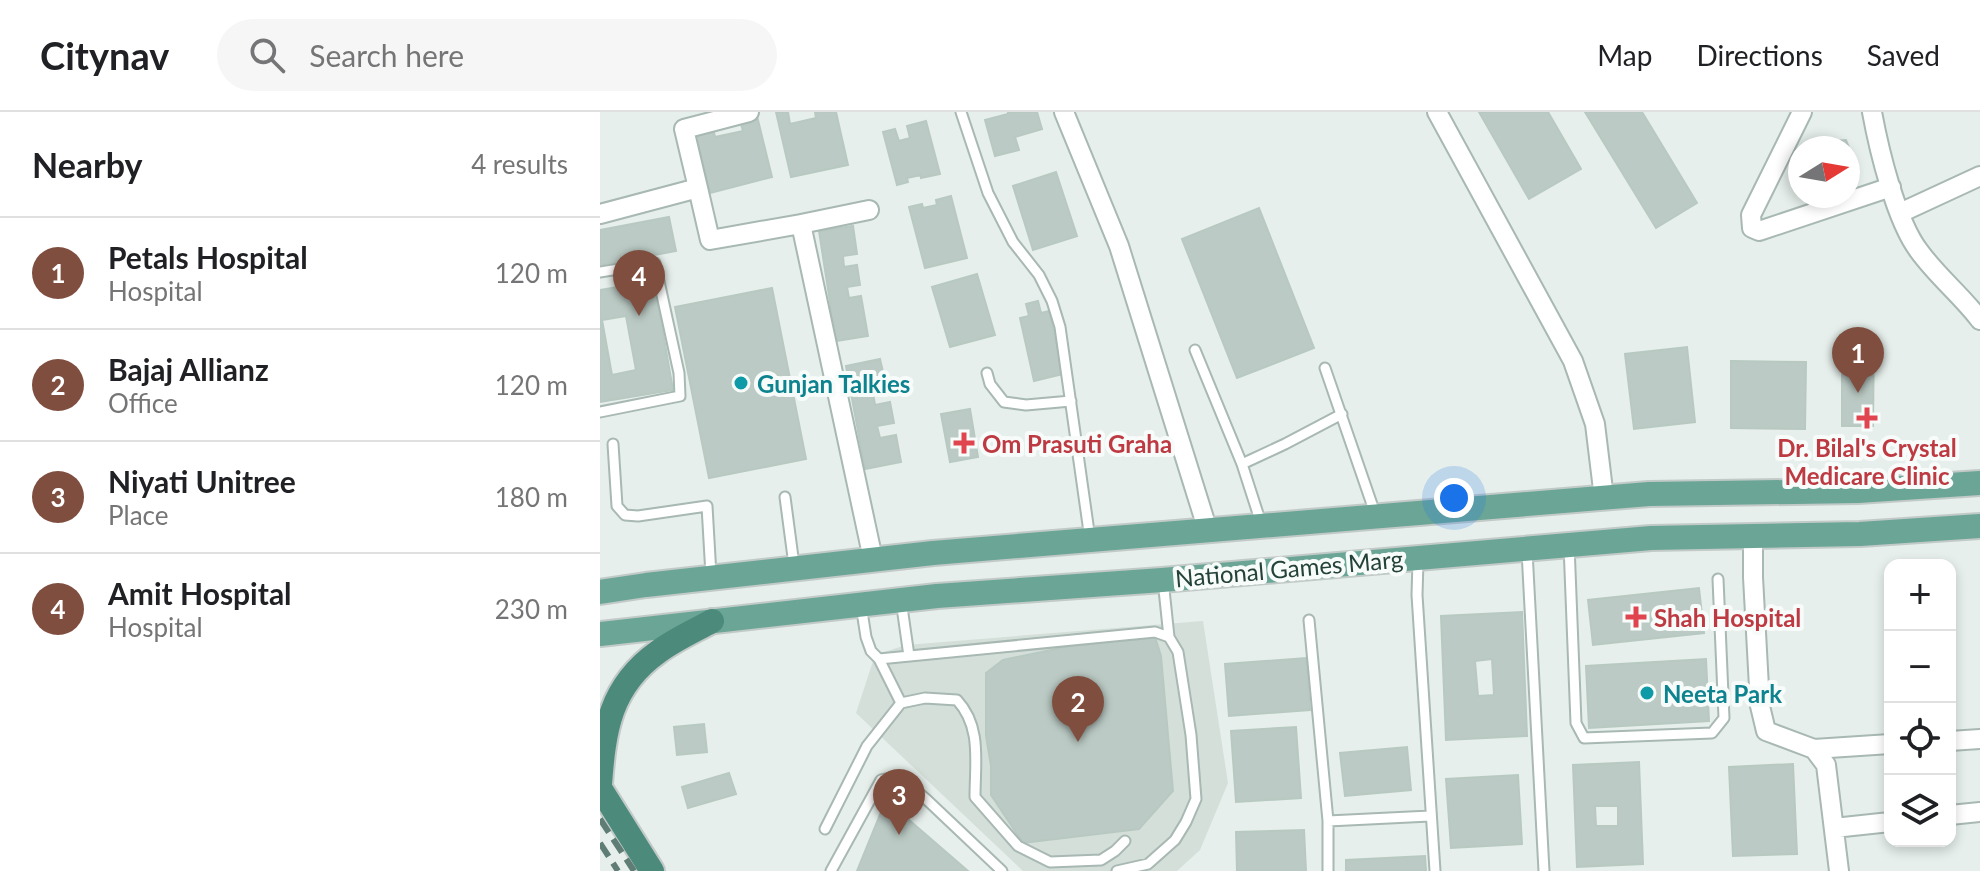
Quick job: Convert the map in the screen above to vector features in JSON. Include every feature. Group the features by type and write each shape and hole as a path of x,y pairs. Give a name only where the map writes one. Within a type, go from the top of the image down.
{"highway":[{"path":"652,871 600,786 603,741 612,710 624,687 640,667 659,651 712,621"}],"main road":[{"name":"National Games Marg","path":"600,592 873,559 1649,494 1858,491 1980,483"},
{"path":"1751,491 1790,507 1980,498"},
{"path":"1753,537 1792,520 1980,512"},
{"name":"National Games Marg","path":"600,634 901,600 1651,538 1860,534 1980,526"},
{"path":"600,572 646,585"}],"street":[{"path":"749,112 684,129 710,240 869,210"},
{"path":"1064,112 1119,246 1208,531"},
{"path":"1437,112 1573,361 1595,424 1604,498"},
{"path":"1802,112 1751,215 1752,228 1759,231 1891,187"},
{"path":"1872,112 1891,187 1917,250 1980,320"},
{"path":"1900,213 1980,176"},
{"path":"600,214 698,188"},
{"path":"801,224 873,559"},
{"path":"1753,537 1759,691 1766,731 1814,749 1884,744"},
{"path":"1956,741 1980,739"},
{"path":"1814,749 1826,765 1839,871"},
{"path":"1956,814 1980,812"},
{"path":"1834,828 1884,823"}],"lane":[{"path":"961,112 988,193 1013,242 1039,275 1060,327 1091,540"},
{"path":"600,272 655,263 679,373 680,396 600,412"},
{"path":"1195,350 1242,464 1262,526"},
{"path":"1325,368 1376,517"},
{"path":"987,373 990,384 1004,402 1026,405 1071,401"},
{"path":"1242,464 1342,414"},
{"path":"613,444 617,506 625,515 638,516 707,506 711,578"},
{"path":"785,497 794,568"},
{"path":"1569,545 1576,723 1584,738 1712,733 1724,718 1718,579"},
{"path":"1527,548 1544,871"},
{"path":"1418,557 1417,595 1435,871"},
{"path":"1117,871 1148,864 1175,840 1196,799 1191,735 1178,652 1169,637 1162,580"},
{"path":"901,600 909,656"},
{"path":"861,605 871,651 879,659 901,703"},
{"path":"1309,620 1328,821 1328,871"},
{"path":"879,659 1155,632 1169,637"},
{"path":"825,829 867,746 901,703 925,698 957,700 968,712 977,747 975,797 1018,846 1063,871"},
{"path":"831,871 881,780 894,777 926,799 1002,871"},
{"path":"1328,821 1430,816"},
{"path":"1050,862 1101,860 1125,841"}],"shaded area":[{"path":"1203,621 1228,783 1200,850 1177,871 1023,871 856,713 875,655 906,645"}],"building":[{"path":"776,112 788,112 790,124 816,118 815,112 836,112 848,165 791,177"},
{"path":"1008,112 1037,112 1042,129 1015,137 1019,150 995,156 985,120"},
{"path":"1479,112 1548,112 1581,169 1529,199"},
{"path":"1585,112 1642,112 1697,203 1656,228"},
{"path":"757,116 772,177 710,193 695,132 713,128 715,137 743,131 740,121"},
{"path":"926,121 940,174 907,178 908,182 897,185 883,132 895,129 899,141 910,138 907,126"},
{"path":"1056,172 1077,236 1033,250 1013,186"},
{"path":"951,196 967,258 925,268 909,207 937,205 936,200"},
{"path":"1259,208 1314,348 1237,378 1182,239"},
{"path":"669,217 676,251 600,265 600,230"},
{"path":"853,226 857,254 843,256 844,267 857,265 860,285 847,287 849,298 861,296 868,336 836,341 819,231"},
{"path":"977,274 995,335 950,347 932,287"},
{"path":"654,281 673,390 600,402 600,290","holes":["626,316 636,370 612,375 602,320"]},
{"name":"Gunjan Talkies","path":"772,288 806,459 709,478 675,307"},
{"path":"1038,301 1041,313 1049,311 1063,374 1034,381 1020,318 1029,316 1026,304"},
{"path":"1842,336 1874,336 1873,426 1842,426"},
{"path":"1687,347 1695,422 1634,429 1625,354"},
{"path":"880,359 883,372 877,373 880,392 873,393 875,405 890,402 894,423 877,426 880,438 896,435 901,462 865,469 846,366"},
{"path":"1731,361 1806,362 1805,429 1731,428"},
{"path":"970,409 978,457 950,462 941,414"},
{"path":"1699,588 1704,633 1593,645 1588,600"},
{"path":"1522,612 1527,736 1446,740 1441,616","holes":["1492,659 1494,695 1478,696 1475,661"]},
{"path":"1155,637 1161,656 1173,791 1139,829 1023,843 991,795 991,766 986,736 986,673 1003,660 1075,645"},
{"path":"1306,658 1310,710 1229,716 1225,664"},
{"name":"Neeta Park","path":"1706,659 1709,721 1589,728 1586,666"},
{"path":"704,724 707,752 677,755 674,727"},
{"path":"1296,727 1301,798 1236,802 1231,731"},
{"path":"1407,747 1411,790 1345,796 1340,753"},
{"path":"1639,762 1643,864 1577,867 1573,765","holes":["1595,806 1618,806 1618,826 1596,826"]},
{"path":"1793,764 1797,854 1733,856 1729,767"},
{"path":"729,773 736,794 688,808 682,787"},
{"path":"1518,775 1522,844 1451,848 1446,779"},
{"path":"886,800 968,871 857,871"},
{"path":"1304,830 1306,871 1237,871 1236,832"},
{"path":"1425,856 1426,871 1346,871 1346,860"}],"railway":[{"path":"600,819 634,871"},
{"path":"600,843 618,871"}],"place":[{"name":"Amit Hospital","path":"639,316"},
{"name":"Gunjan Talkies","path":"741,383"},
{"name":"Petals Hospital","path":"1858,393"},
{"name":"Dr. Bilal's Crystal Medicare Clinic","path":"1867,418"},
{"name":"Om Prasuti Graha","path":"964,443"},
{"name":"Shah Hospital","path":"1636,617"},
{"name":"Neeta Park","path":"1647,693"},
{"name":"Bajaj Allianz","path":"1078,742"},
{"name":"Niyati Unitree","path":"899,835"}]}
